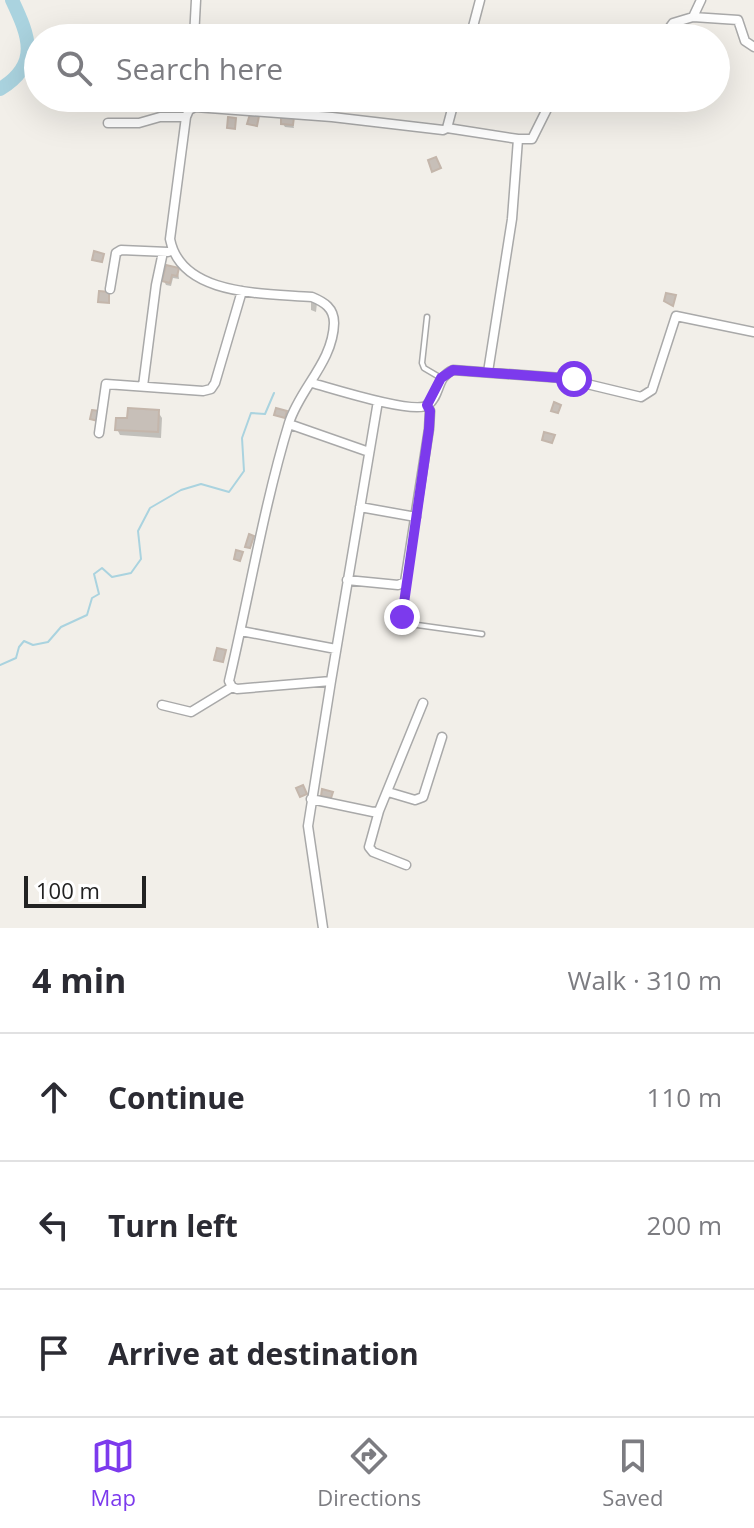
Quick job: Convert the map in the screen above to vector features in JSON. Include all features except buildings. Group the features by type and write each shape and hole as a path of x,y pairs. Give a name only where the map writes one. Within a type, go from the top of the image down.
{"street":[{"path":"195,24 196,0"},
{"path":"474,24 480,0"},
{"path":"693,17 701,0"},
{"path":"672,24 693,17 738,20 745,41 754,47"},
{"path":"264,112 447,128 518,139 532,139 546,112"},
{"path":"447,128 451,112"},
{"path":"108,123 139,123 188,114 168,252 156,285 143,386"},
{"path":"488,372 512,219 518,139"},
{"path":"110,289 116,253 121,250 168,252 195,276 227,289 312,297 323,301 331,311 334,320 328,350 289,424 229,681 237,689 331,681"},
{"path":"99,433 106,384 211,389 242,291"},
{"path":"312,383 378,401 420,407 427,405 441,378 453,370 574,379 641,397 652,390 676,316 754,332"},
{"path":"323,928 308,841 311,799 378,401"},
{"path":"347,580 398,585 405,582 429,429 430,411 427,405"},
{"path":"289,424 369,452"},
{"path":"360,507 416,517"},
{"path":"241,631 336,649"},
{"path":"162,705 191,712 232,687"},
{"path":"406,865 373,852 369,847 379,811 423,703"},
{"path":"388,792 415,800 423,797 442,737"},
{"path":"311,799 379,811"}],"lane":[{"path":"427,317 422,363 424,368 441,378"},
{"path":"405,582 403,623 482,634"}],"waterway":[{"path":"12,0 24,30"},
{"path":"0,89 22,70 24,64"},
{"path":"0,665 16,658 24,641 33,645 48,642 61,627 87,615 92,598 99,594 94,574 102,568 112,577 131,573 141,559 138,531 150,508 181,490 201,484 229,492 244,471 242,438 251,413 265,414 274,393"}],"route":[{"path":"402,617 429,429 430,411 427,405 441,378 453,370 574,379"}]}
